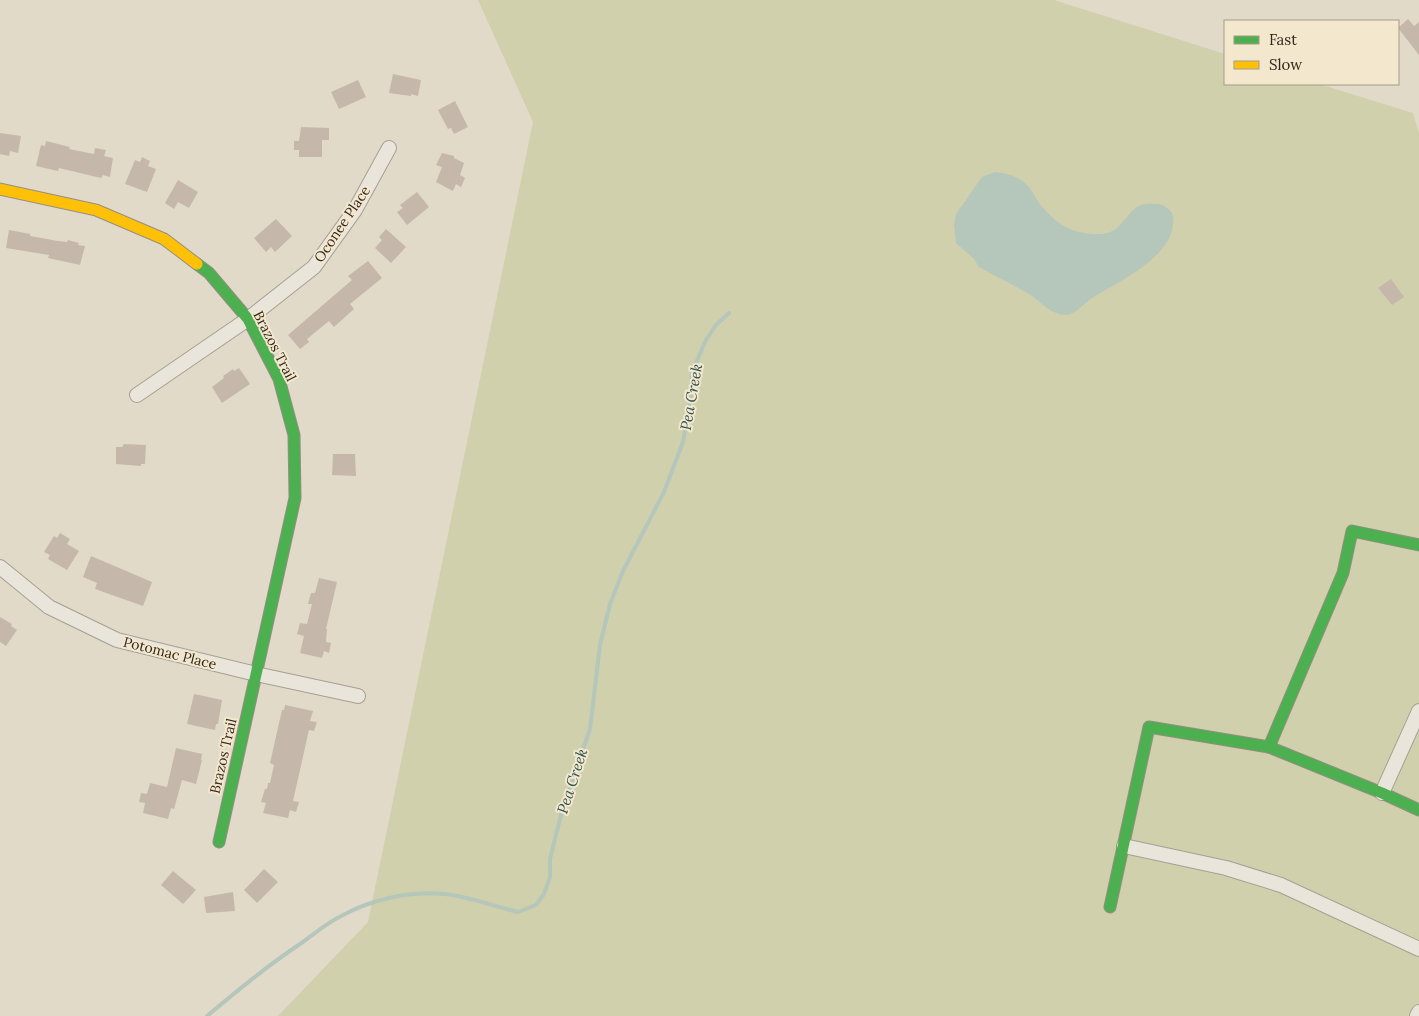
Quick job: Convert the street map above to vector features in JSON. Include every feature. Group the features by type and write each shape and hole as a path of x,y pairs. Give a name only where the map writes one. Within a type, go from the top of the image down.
{"street":[{"name":"Oconee Place","path":"138,394 248,319 314,267 355,210 389,148"},
{"name":"Brazos Trail","path":"0,189 96,210 164,239 209,273 248,319 278,379 294,435 295,498 219,842"},
{"path":"1269,747 1343,573 1352,531 1419,545"},
{"name":"Potomac Place","path":"0,567 49,607 117,640 256,674 358,696"},
{"path":"1382,793 1419,711"},
{"path":"1110,907 1150,727 1269,747 1419,810"},
{"path":"1124,846 1226,868 1281,886 1419,949"},
{"path":"1417,1016 1419,1012"}],"green space":[{"path":"478,0 1054,0 1224,54 1224,85 1322,85 1413,113 1419,133 1419,1016 278,1016 368,922 533,122"}],"shaded area":[{"path":"995,172 1012,175 1023,181 1049,214 1070,229 1093,234 1104,234 1119,226 1140,205 1157,204 1171,211 1173,215 1170,237 1163,248 1142,268 1092,298 1072,313 1064,315 1055,313 1026,292 979,267 974,259 956,243 954,225 956,214 982,177"}],"building":[{"path":"1408,19 1414,26 1419,22 1419,55 1399,29"},
{"path":"393,74 421,80 418,96 389,93"},
{"path":"358,80 366,97 339,109 331,92"},
{"path":"455,101 468,127 454,134 451,128 448,129 438,110"},
{"path":"301,127 329,128 329,140 322,140 322,157 299,157 299,150 294,150 294,141 299,141"},
{"path":"0,133 21,136 18,153 10,151 9,156 0,154"},
{"path":"46,141 70,147 69,149 94,154 95,148 106,150 104,156 113,158 110,177 103,175 101,178 59,168 58,171 36,166 41,145 45,146"},
{"path":"442,153 454,156 454,158 464,163 460,175 465,178 461,187 456,184 453,191 436,182 442,167 436,165"},
{"path":"142,157 150,161 148,166 156,169 147,192 125,184 135,160 140,162"},
{"path":"178,180 198,192 189,208 178,202 174,209 165,203"},
{"path":"417,192 429,207 407,225 397,212 403,208 400,205"},
{"path":"276,219 292,236 275,252 271,247 266,252 254,238"},
{"path":"386,229 406,247 391,263 375,248 382,240 379,237"},
{"path":"9,230 30,234 30,236 79,243 78,245 85,246 80,265 48,258 49,255 6,248"},
{"path":"368,261 382,278 350,304 354,309 334,327 329,321 307,339 309,342 300,349 288,335 352,280 348,276"},
{"path":"1391,279 1404,297 1392,305 1378,288"},
{"path":"239,368 250,384 222,403 212,387 224,378 223,376 233,369 234,371"},
{"path":"124,444 146,445 145,464 141,464 141,466 116,464 116,447 122,447"},
{"path":"333,454 355,454 356,476 332,475"},
{"path":"60,533 70,539 67,544 79,551 67,570 48,559 50,555 44,552 54,536 57,538"},
{"path":"91,556 152,582 143,606 95,589 97,583 83,577"},
{"path":"319,578 337,582 326,629 326,642 331,643 329,653 324,651 322,658 300,653 304,636 297,634 300,623 307,624 312,604 308,604 311,593 315,593"},
{"path":"0,617 12,624 11,626 17,630 6,646 0,642"},
{"path":"194,694 222,700 218,724 216,724 215,730 187,724"},
{"path":"285,705 313,711 310,721 317,722 314,731 309,730 293,801 299,802 296,812 290,810 288,818 263,813 266,803 261,802 265,789 267,789 268,783 270,783 274,765 270,763 282,710 284,710"},
{"path":"176,748 202,754 196,784 182,780 174,809 171,808 168,819 143,813 145,803 139,802 141,793 147,794 150,783 167,787"},
{"path":"264,869 278,882 257,903 244,890"},
{"path":"173,871 196,890 183,904 161,885"},
{"path":"233,892 235,911 206,913 204,897"}],"waterway":[{"name":"Pea Creek","path":"207,1016 264,970 326,925 365,905 405,895 432,893 464,897 518,912 536,905 544,894 550,877 550,859 562,811 590,729 600,645 610,604 623,571 664,492 683,442 690,403 692,372 706,340 716,325 729,313"}],"traffic: fast":[{"path":"197,264 209,273 248,319 279,379 294,435 295,498 219,842"},
{"path":"1269,747 1343,573 1352,531 1419,545"},
{"path":"1110,907 1149,727 1269,747 1419,810"}],"traffic: slow":[{"path":"0,189 96,210 164,239 197,264"}]}
